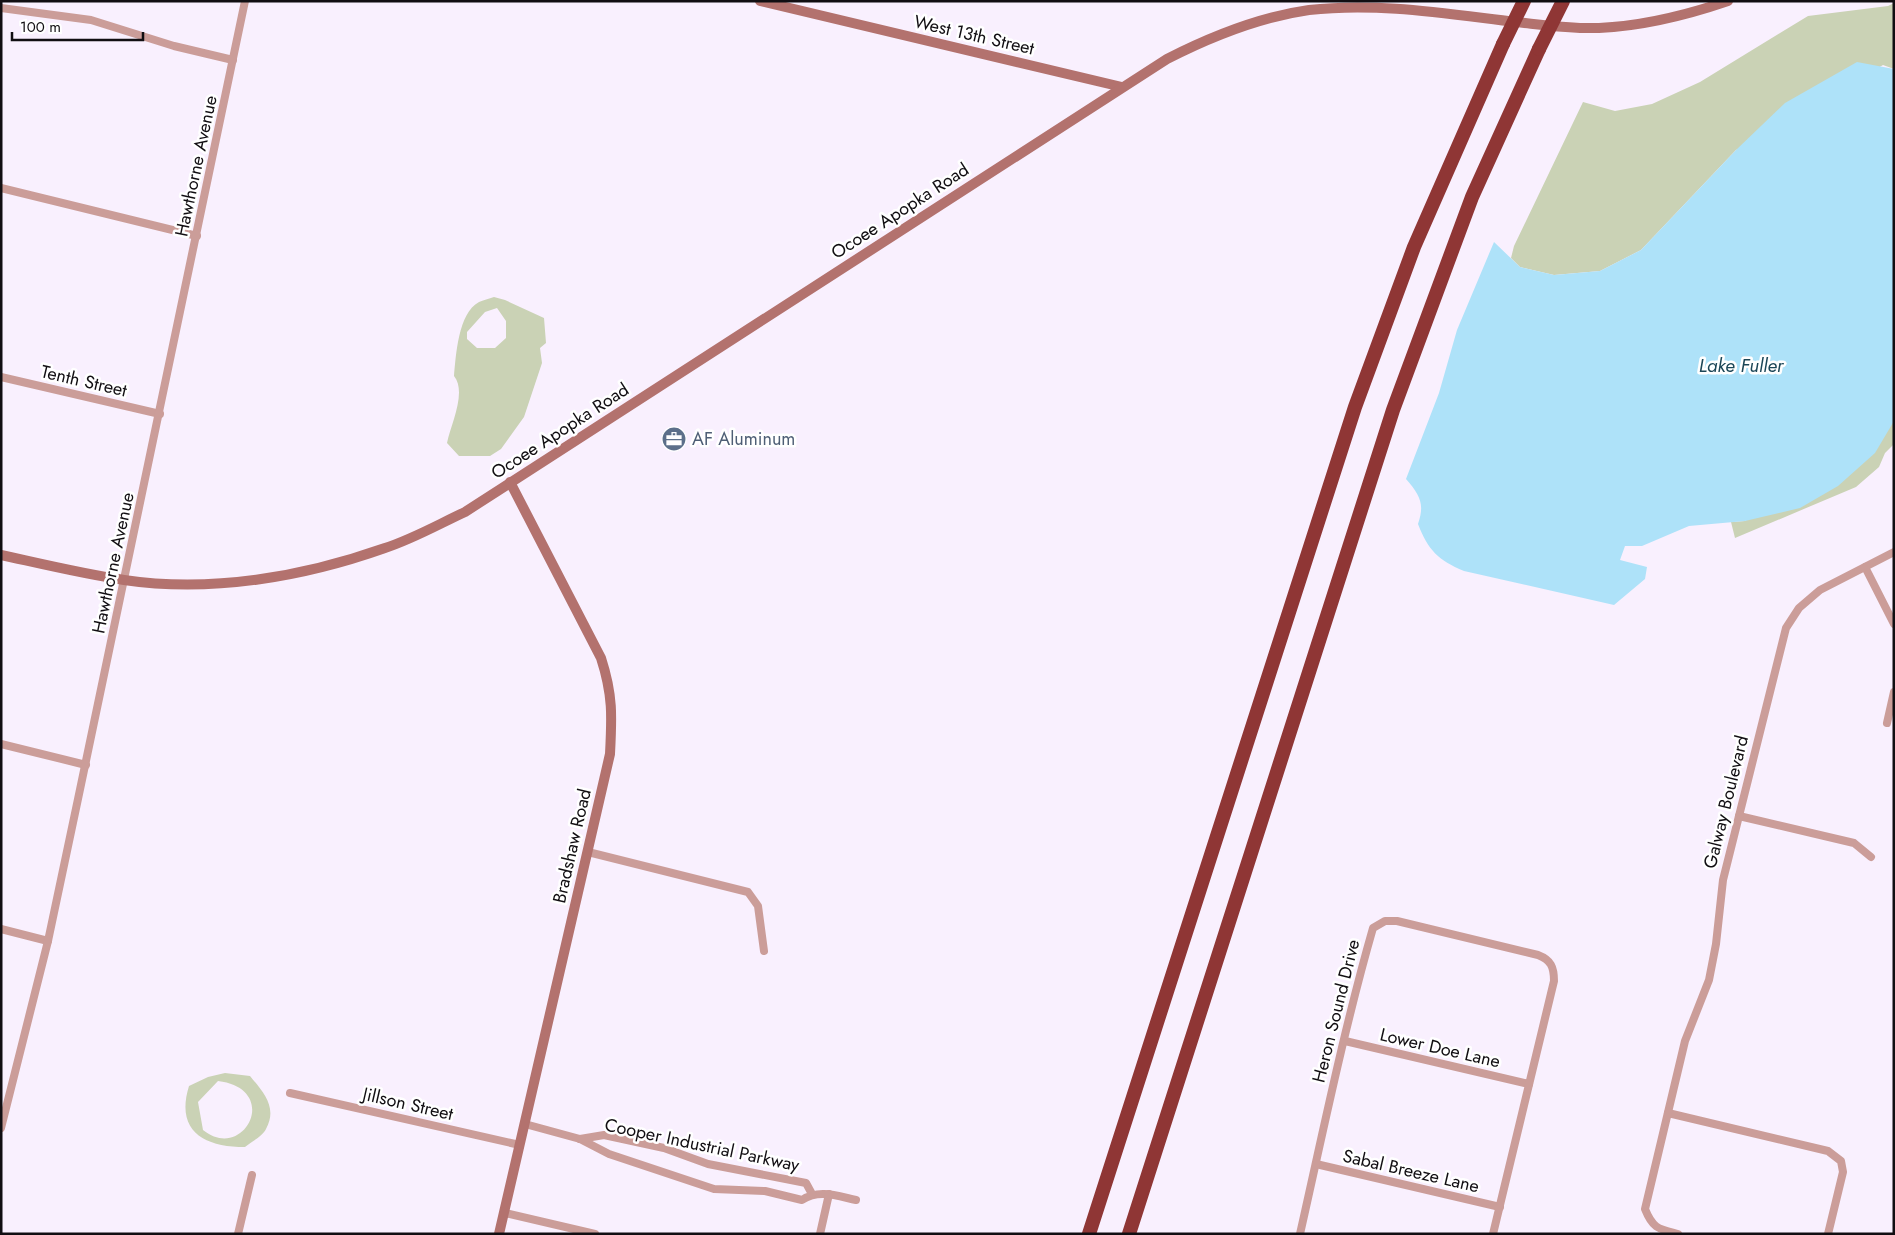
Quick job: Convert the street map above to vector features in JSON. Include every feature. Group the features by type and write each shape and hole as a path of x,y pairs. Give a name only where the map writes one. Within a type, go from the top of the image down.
{"highway":[{"path":"1089,1234 1356,407 1418,238 1503,44 1524,1"},
{"path":"1129,1234 1392,410 1472,197 1539,49 1563,1"}],"main road":[{"name":"West 13th Street","path":"760,1 1122,88"},
{"name":"Ocoee Apopka Road","path":"1,555 125,580 156,583 226,583 315,569 387,548 465,512 1167,59 1202,42 1252,23 1310,6 1378,8 1564,27 1598,28 1667,18 1728,1"},
{"name":"Bradshaw Road","path":"499,1234 610,754 612,720 610,687 601,658 510,482"}],"street":[{"name":"Hawthorne Avenue","path":"1,1128 48,941 160,414 245,1"},
{"path":"1,8 91,20 174,46 233,60"},
{"path":"1,188 196,236"},
{"name":"Tenth Street","path":"1,377 160,414"},
{"name":"Galway Boulevard","path":"1678,1234 1662,1230 1651,1224 1645,1209 1685,1041 1709,980 1716,944 1723,880 1786,628 1799,608 1820,590 1894,552"},
{"path":"1865,567 1894,624"},
{"path":"1887,722 1894,692"},
{"path":"1,744 86,765"},
{"path":"1739,816 1854,843 1871,857"},
{"path":"588,852 748,892 758,906 764,951"},
{"name":"Heron Sound Drive","path":"1300,1234 1332,1086 1373,928 1385,921 1416,926 1538,955 1546,958 1554,970 1554,981 1494,1234"},
{"path":"1,929 48,941"},
{"name":"Lower Doe Lane","path":"1345,1041 1529,1084"},
{"name":"Jillson Street","path":"290,1093 520,1145"},
{"path":"1668,1112 1828,1151 1841,1161 1842,1172 1828,1234"},
{"name":"Cooper Industrial Parkway","path":"525,1124 580,1139 609,1154 714,1189 765,1191 802,1200 812,1194 829,1194 856,1200"},
{"name":"Cooper Industrial Parkway","path":"580,1139 604,1135 664,1148 708,1164 806,1183 812,1194"},
{"name":"Sabal Breeze Lane","path":"1316,1164 1500,1207"},
{"path":"238,1234 252,1175"},
{"path":"820,1234 829,1194"},
{"path":"505,1213 595,1234"}],"green space":[{"path":"1894,3 1894,69 1883,65 1736,150 1641,250 1600,271 1554,275 1520,267 1511,258 1514,246 1583,102 1615,111 1652,104 1700,82 1808,16 1888,6"},
{"path":"494,297 544,318 546,343 540,348 542,363 524,417 501,449 490,456 459,456 447,443 459,399 458,383 454,376 459,336 462,325 472,308 479,302","holes":["497,308 506,321 506,338 495,348 477,348 467,339 467,332 485,312"]},
{"path":"1894,421 1894,444 1885,453 1879,467 1856,487 1735,538 1731,522 1745,521"},
{"path":"225,1073 250,1076 264,1094 270,1107 269,1121 264,1132 245,1147 217,1144 206,1140 196,1133 190,1125 186,1115 189,1086 208,1077","holes":["218,1081 237,1087 248,1097 252,1109 250,1121 243,1131 232,1137 218,1138 203,1130 198,1102"]}],"water":[{"name":"Lake Fuller","path":"1857,62 1894,69 1894,421 1875,453 1838,486 1800,508 1745,521 1689,526 1642,546 1625,546 1620,560 1647,567 1645,579 1614,605 1464,571 1447,563 1435,553 1426,541 1418,524 1421,511 1420,500 1406,479 1439,393 1457,330 1494,242 1520,267 1554,275 1600,271 1641,250 1736,150 1785,103"}],"place":[{"name":"AF Aluminum","path":"674,439"}]}
